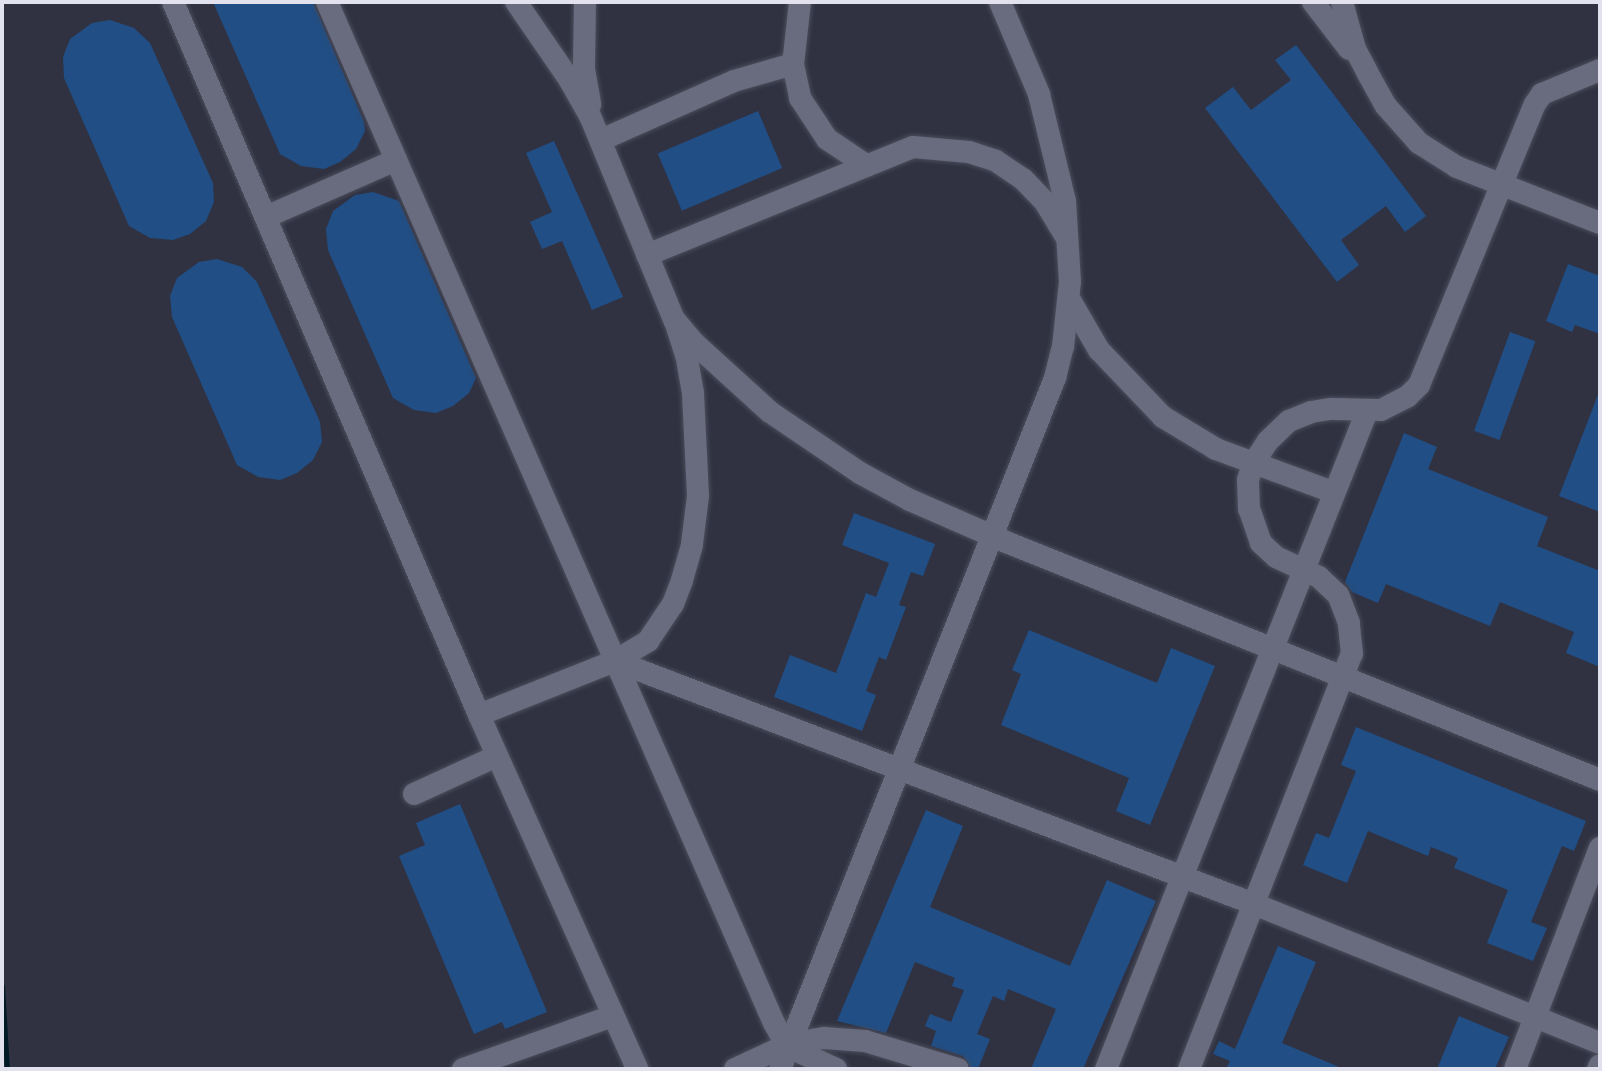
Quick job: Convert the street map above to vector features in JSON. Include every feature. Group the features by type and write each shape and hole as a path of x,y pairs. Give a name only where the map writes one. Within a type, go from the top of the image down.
{"lane":[{"path":"173,2 479,715 637,1069"},
{"path":"327,2 774,1023 789,1044 807,1058 836,1069"},
{"path":"479,715 615,661 648,641 673,604 692,544 698,496 697,427 686,355 674,319 597,132 569,79 516,2"},
{"path":"585,2 584,69 597,132"},
{"path":"800,2 793,64 800,98 827,139 866,165"},
{"path":"780,1069 1055,378 1070,300 1070,242 1051,129 1000,2"},
{"path":"1313,2 1367,72"},
{"path":"1342,2 1355,49 1367,72 1386,106 1419,143 1437,157 1502,186 1600,223"},
{"path":"597,132 734,81 793,64"},
{"path":"1189,1069 1352,654 1349,623 1338,595 1319,577 1276,557 1261,543 1252,525 1248,494 1253,464 1268,441 1289,421 1331,409 1367,411 1391,407 1419,385 1535,104 1542,94 1600,70"},
{"path":"647,255 913,147 969,152 996,161 1023,179 1045,202 1070,242"},
{"path":"266,217 396,160"},
{"path":"1070,300 1099,350 1143,398 1193,436 1253,464 1333,492"},
{"path":"674,319 693,342 770,412 860,473 990,536 1600,780"},
{"path":"1106,1069 1367,411"},
{"path":"615,661 1254,904 1600,1043"},
{"path":"414,794 497,756"},
{"path":"1515,1069 1600,848"},
{"path":"463,1069 613,1016"},
{"path":"735,1069 789,1044 848,1038 912,1052 958,1069"}],"building":[{"path":"213,2 313,2 364,122 365,131 356,149 340,162 324,169 301,166 280,154"},
{"path":"110,20 134,28 150,43 213,183 214,202 206,221 190,234 173,240 150,238 129,226 64,78 63,57 70,39 92,23"},
{"path":"1296,45 1426,216 1405,232 1386,206 1341,240 1359,265 1337,282 1205,108 1233,87 1251,110 1291,80 1275,60"},
{"path":"758,111 782,168 682,211 658,154"},
{"path":"554,141 623,297 592,310 562,241 542,249 530,222 552,212 526,153"},
{"path":"373,192 399,201 476,378 469,393 453,406 436,413 414,410 393,398 328,250 326,229 333,211 355,195"},
{"path":"217,259 242,267 257,282 320,422 322,442 313,460 297,473 280,480 258,477 237,465 172,317 170,296 177,278 199,262"},
{"path":"1568,264 1600,276 1600,334 1575,325 1572,332 1546,321"},
{"path":"1510,332 1535,341 1499,440 1474,431"},
{"path":"1600,392 1600,512 1559,496"},
{"path":"1404,433 1437,447 1428,469 1548,517 1537,546 1600,571 1600,667 1566,653 1574,632 1500,602 1490,626 1386,584 1378,603 1352,592 1345,582"},
{"path":"854,513 935,544 923,576 911,572 899,605 906,607 886,660 879,657 866,691 876,695 862,731 774,697 790,655 836,673 866,593 876,597 889,563 842,545"},
{"path":"1029,630 1157,683 1171,648 1215,666 1150,825 1116,811 1129,778 1001,725 1021,674 1012,670"},
{"path":"1356,727 1586,821 1574,851 1562,846 1531,922 1547,928 1533,961 1487,943 1508,890 1454,868 1458,858 1431,847 1428,856 1368,831 1347,883 1303,865 1316,833 1329,838 1356,771 1341,765"},
{"path":"460,804 547,1012 505,1029 502,1022 474,1034 399,856 425,845 416,823"},
{"path":"926,810 963,826 930,907 1070,966 1107,880 1156,901 1083,1069 1031,1069 1056,1009 1008,989 1004,1001 993,996 977,1034 990,1039 978,1069 972,1069 963,1056 931,1046 936,1031 925,1026 930,1014 951,1022 964,990 952,986 955,978 915,962 886,1033 837,1021"},
{"path":"1278,946 1316,962 1282,1043 1344,1069 1226,1069 1230,1061 1213,1054 1219,1041 1235,1049"},
{"path":"1459,1016 1509,1037 1495,1069 1437,1069"}],"waterway":[{"path":"2,986 7,1069"}]}
